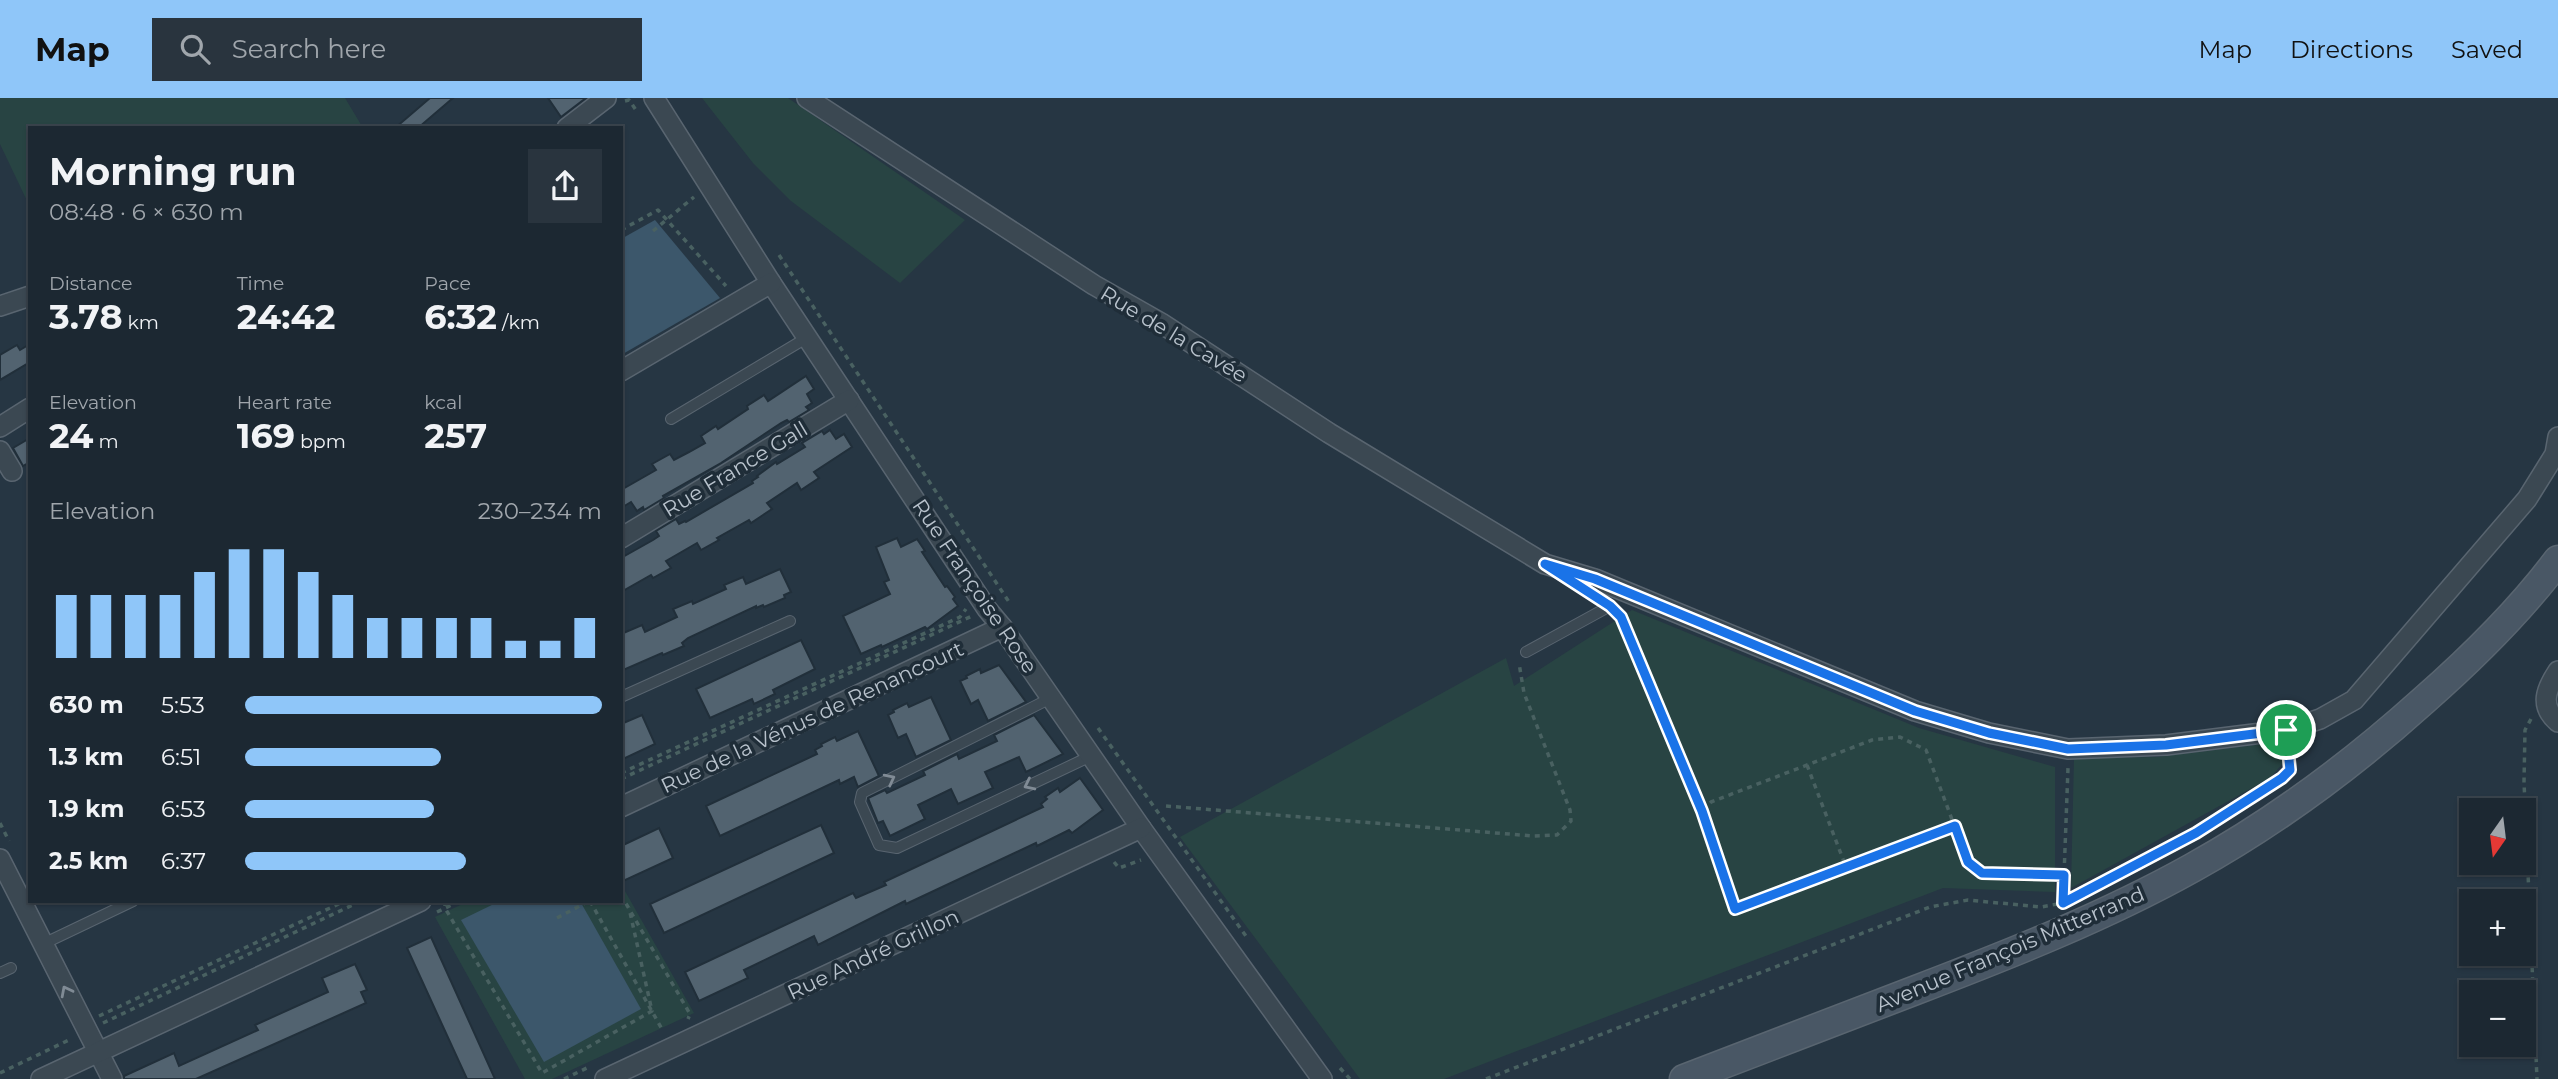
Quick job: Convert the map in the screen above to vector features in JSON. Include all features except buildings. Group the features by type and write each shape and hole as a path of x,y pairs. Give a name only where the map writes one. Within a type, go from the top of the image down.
{"main road":[{"name":"Avenue François Mitterrand","path":"1684,1079 2065,930 2136,898 2255,831 2356,759 2456,672 2547,580 2558,560"}],"street":[{"path":"570,126 606,98"},
{"name":"Rue Françoise Rose","path":"654,98 771,283 987,609 1316,1071"},
{"name":"Rue de la Cavée","path":"807,98 1094,285 1161,323 1329,433 1545,564 1595,579 1915,711 1989,733 2068,749 2166,745 2286,730 2320,719 2354,700 2527,499 2555,454 2558,437"},
{"path":"623,369 771,283"},
{"path":"0,306 28,297"},
{"name":"Rue France Gall","path":"623,537 849,400"},
{"path":"0,427 28,409"},
{"path":"0,451 12,471"},
{"name":"Rue de la Vénus de Renancourt","path":"623,806 1002,627"},
{"path":"2558,671 2550,683 2545,706 2558,722"},
{"name":"Rue André Grillon","path":"605,1079 1141,828"},
{"path":"0,859 112,1079"},
{"path":"41,1079 417,903"}],"lane":[{"path":"671,419 808,337"},
{"path":"1545,564 1610,606 1621,617"},
{"path":"1526,652 1610,606"},
{"path":"623,695 790,621"},
{"path":"1051,698 862,793 860,802 879,845 897,848 1091,756"},
{"path":"43,944 129,903"},
{"path":"0,973 11,968"}],"path":[{"path":"653,231 666,218 710,186"},
{"path":"623,229 658,209 740,301"},
{"path":"773,247 1014,609"},
{"path":"623,772 960,617 967,607"},
{"path":"623,778 987,609"},
{"path":"1621,617 1702,811 1735,909 1955,826"},
{"path":"1166,806 1533,836 1557,835 1571,821 1570,810 1524,693 1518,663 1526,652"},
{"path":"2531,718 2525,730 2524,782 2538,1079"},
{"path":"1093,721 1248,940"},
{"path":"1486,1079 1930,907 1968,900 2040,907 2063,903 2196,833 2282,778 2290,770 2291,761 2286,730"},
{"path":"1702,811 1711,802 1872,740 1900,737 1926,750 1968,862 1982,873 2064,875"},
{"path":"2063,903 2068,749"},
{"path":"1807,765 1846,867"},
{"path":"623,898 690,1014 688,1021 700,1016"},
{"path":"94,1011 98,1017 341,903"},
{"path":"0,1073 357,903"},
{"path":"445,903 445,908 545,1079"},
{"path":"558,918 586,903"},
{"path":"591,903 663,1032"},
{"path":"629,908 652,1011"},
{"path":"542,1073 652,1011"},
{"path":"1335,1062 1350,1079"}],"green space":[{"path":"0,98 345,98 362,126 28,126 28,203 0,144"},
{"path":"702,98 788,98 965,220 900,283 791,201 753,163"},
{"path":"1632,610 1919,728 2055,767 2055,892 1943,888 1444,1079 1360,1079 1180,837 1506,658 1514,686"},
{"path":"2281,742 2283,763 2270,778 2071,888 2074,758 2156,757"},
{"path":"623,888 694,1013 552,1079 525,1079 435,917 465,903 623,903"}],"water":[{"path":"655,220 720,298 623,354 623,238"},
{"path":"496,903 581,903 641,1009 544,1062 461,920"}],"route":[{"path":"1545,564 1595,579 1915,711 1989,733 2068,749 2166,745 2286,730 2291,761 2290,770 2282,778 2196,833 2063,903 2064,875 1982,873 1968,862 1955,826 1735,909 1702,811 1621,617 1610,606 1545,564"}]}
